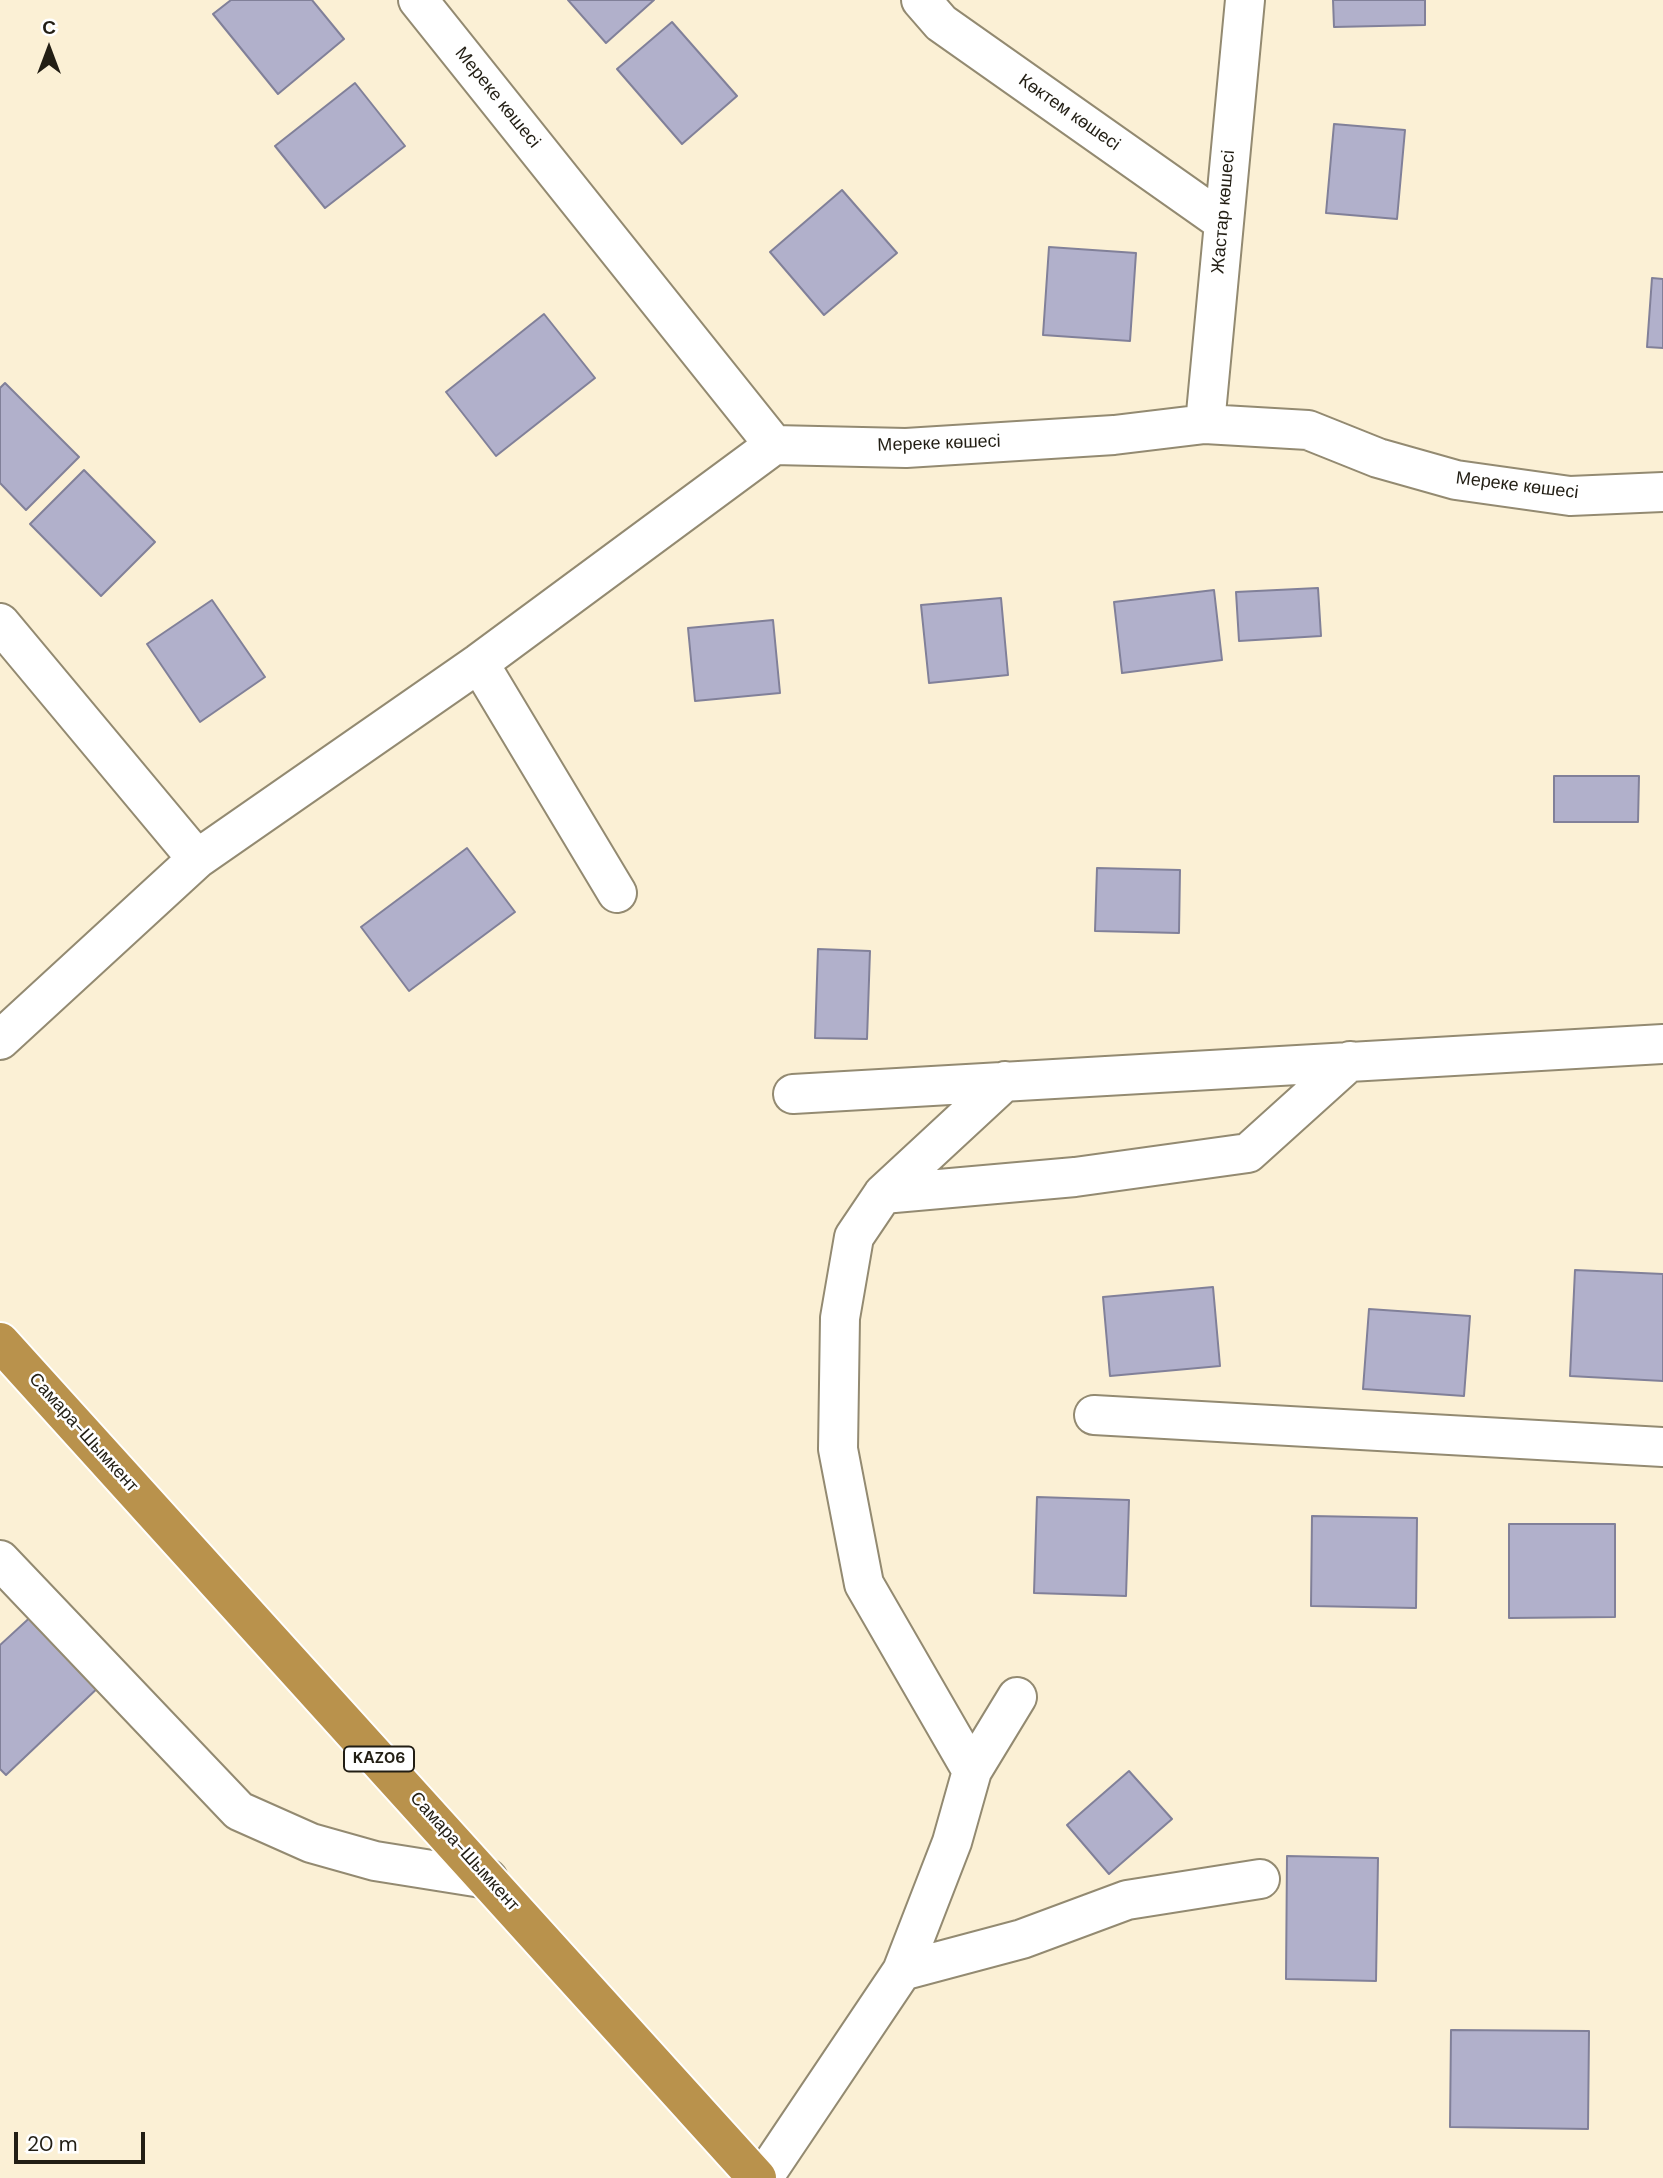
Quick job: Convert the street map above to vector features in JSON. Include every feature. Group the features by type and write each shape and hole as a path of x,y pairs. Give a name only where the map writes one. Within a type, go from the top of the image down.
{"highway":[{"name":"Самара-Шымкент","path":"0,1342 757,2178"}],"street":[{"name":"Мереке көшесі","path":"418,0 774,445 906,448 1114,435 1205,424 1308,430 1378,458 1456,480 1570,496 1663,492"},
{"name":"Көктем көшесі","path":"921,0 941,23 1223,221"},
{"name":"Жастар көшесі","path":"1205,424 1245,0"},
{"path":"0,1040 197,859 479,663 774,445"},
{"path":"0,623 197,859"},
{"path":"479,663 617,893"},
{"path":"793,1094 1663,1044"},
{"path":"883,1194 1075,1177 1248,1153 1350,1061"},
{"path":"972,1771 864,1584 838,1449 840,1318 854,1237 883,1194 1005,1081"},
{"path":"1094,1415 1663,1447"},
{"path":"0,1560 239,1811 311,1843 374,1860 488,1879"},
{"path":"763,2178 902,1971 952,1842 972,1771 1017,1697"},
{"path":"902,1971 1022,1938 1127,1900 1260,1880"}],"building":[{"path":"231,0 312,0 344,39 278,94 213,14"},
{"path":"568,0 654,0 606,43"},
{"path":"1333,0 1425,0 1425,25 1334,27"},
{"path":"672,22 737,96 682,144 617,69"},
{"path":"355,83 405,146 325,208 275,146"},
{"path":"1334,124 1405,130 1397,219 1326,213"},
{"path":"842,190 897,253 824,315 770,252"},
{"path":"1049,247 1136,253 1130,341 1043,335"},
{"path":"1652,278 1663,279 1663,348 1647,347"},
{"path":"544,314 595,378 496,456 446,392"},
{"path":"5,383 79,457 26,510 0,483 0,388"},
{"path":"84,470 155,542 101,596 30,524"},
{"path":"1318,588 1321,636 1239,641 1236,592"},
{"path":"1214,590 1222,660 1122,673 1114,602"},
{"path":"1001,598 1008,675 929,683 921,605"},
{"path":"212,600 265,677 200,722 147,644"},
{"path":"773,620 780,693 695,701 688,628"},
{"path":"1554,776 1639,776 1638,822 1554,822"},
{"path":"467,848 515,912 409,991 361,927"},
{"path":"1097,868 1180,870 1179,933 1095,931"},
{"path":"818,949 870,951 867,1039 815,1038"},
{"path":"1575,1270 1663,1274 1663,1381 1570,1376"},
{"path":"1213,1287 1220,1366 1110,1376 1103,1297"},
{"path":"1369,1309 1470,1316 1464,1396 1363,1389"},
{"path":"1037,1497 1129,1500 1126,1596 1034,1593"},
{"path":"1312,1516 1417,1518 1416,1608 1311,1606"},
{"path":"1509,1524 1615,1524 1615,1617 1509,1618"},
{"path":"36,1612 103,1683 6,1775 0,1769 0,1645"},
{"path":"1129,1771 1172,1819 1109,1874 1067,1825"},
{"path":"1287,1856 1378,1858 1376,1981 1286,1979"},
{"path":"1451,2030 1589,2031 1588,2129 1450,2127"}]}
